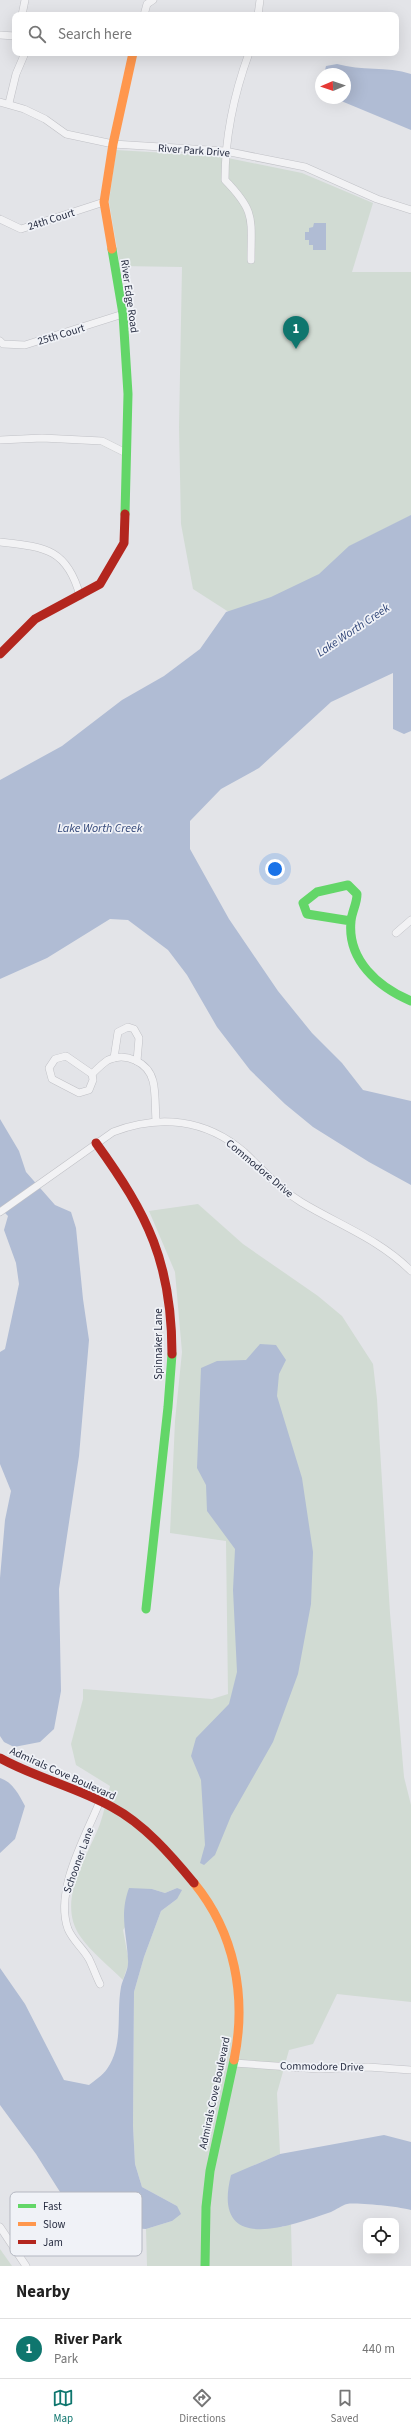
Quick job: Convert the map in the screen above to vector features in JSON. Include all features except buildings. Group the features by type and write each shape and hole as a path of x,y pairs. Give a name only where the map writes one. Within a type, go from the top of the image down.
{"street":[{"path":"23,12 25,0"},
{"path":"145,12 147,4 153,0"},
{"path":"258,12 260,0"},
{"path":"0,35 12,36"},
{"path":"9,103 16,74 24,56"},
{"name":"River Edge Road","path":"0,654 36,619 100,584 124,543 127,496 126,453 128,394 123,314 104,202 113,144 132,56"},
{"path":"248,56 230,120 225,151 225,180 243,199 251,217 251,260"},
{"name":"River Park Drive","path":"0,102 9,103 44,119 66,134 113,144 225,151 305,167 378,200 411,210"},
{"name":"24th Court","path":"0,219 21,229 104,202"},
{"name":"25th Court","path":"0,341 3,344 25,345 123,314"},
{"path":"0,440 42,438 102,441 126,453"},
{"path":"0,542 31,546 62,558 75,576 80,596"},
{"path":"351,921 307,914 304,910 303,903 307,897 333,887 348,885 357,894 358,905 351,921 353,946 364,970 392,994 411,1001"},
{"path":"396,933 411,920"},
{"path":"114,1058 118,1032 128,1027 134,1028 140,1038 137,1061"},
{"path":"92,1074 66,1056 55,1059 49,1068 52,1079 79,1093 89,1090 92,1085 92,1074 103,1064 114,1058 126,1058 137,1061 148,1071 153,1081 156,1121"},
{"name":"Commodore Drive","path":"96,1143 129,1126 156,1121 187,1123 218,1134 240,1150 285,1191 368,1237 392,1253 411,1271"},
{"path":"0,1212 96,1143"},
{"name":"Spinnaker Lane","path":"96,1143 124,1181 148,1226 165,1274 171,1312 172,1362 168,1412 146,1610"},
{"name":"Admirals Cove Boulevard","path":"0,1758 100,1801 137,1825 184,1869 202,1891 218,1916 233,1957 238,1979 240,2023 234,2063 210,2170 205,2218 205,2266"},
{"name":"Schooner Lane","path":"100,1801 67,1884 64,1906 68,1928 73,1938 88,1958 100,1984"},
{"name":"Commodore Drive","path":"234,2063 318,2069 368,2067 411,2070"},
{"path":"0,2227 10,2242"},
{"path":"19,2256 26,2266"}],"shaded area":[{"path":"116,150 218,156 302,173 373,203 352,272 411,272 411,521 330,573 235,616 193,589 181,524 179,427 182,267 120,266 109,202"},
{"path":"198,1204 243,1244 318,1296 342,1316 373,1364 377,1399 390,1613 404,1777 411,1805 411,2002 337,1994 313,2044 289,2050 277,2093 280,2154 252,2166 282,2227 291,2224 292,2266 147,2266 146,2229 172,2221 177,2206 142,2187 135,2164 133,2126 134,1992 144,1957 161,1911 177,1899 177,1888 165,1893 152,1889 123,1930 129,1962 123,1980 84,1942 73,1923 71,1909 72,1894 76,1880 100,1824 110,1786 76,1765 71,1744 83,1699 83,1689 212,1699 228,1694 226,1541 170,1533 175,1421 182,1352 175,1272 149,1211"},
{"path":"0,2249 12,2266 0,2266"}],"water":[{"path":"337,64 393,70 411,74 411,130 348,104 351,104 351,68 326,68 326,66"},
{"path":"314,223 326,223 326,250 313,250 313,245 309,245 309,240 305,240 305,232 309,232 309,228 313,227"},
{"name":"Lake Worth Creek","path":"411,515 411,731 404,734 393,729 393,673 331,702 259,768 221,789 190,821 190,849 229,919 278,991 312,1033 342,1063 363,1090 411,1101 411,1185 369,1162 313,1127 285,1104 250,1070 217,1027 187,975 168,950 128,920 110,919 47,958 0,979 0,780 62,746 122,700 164,676 200,649 226,612 271,597 319,574 349,546"},
{"path":"0,1119 19,1151 26,1172 55,1205 71,1212 76,1228 83,1299 89,1340 79,1456 59,1589 61,1691 54,1729 40,1742 14,1747 4,1742 0,1736 0,1578 5,1520 11,1491 0,1464 0,1352 5,1349 19,1284 16,1263 4,1230 8,1216 0,1208"},
{"path":"260,1344 276,1345 286,1360 279,1374 277,1396 302,1478 313,1552 311,1604 298,1674 273,1742 231,1816 215,1855 204,1865 200,1863 205,1845 201,1780 191,1756 196,1738 229,1704 237,1672 233,1590 235,1549 207,1511 206,1485 197,1468 201,1368 217,1361 246,1360"},
{"path":"0,1778 12,1786 18,1793 25,1806 15,1839 0,1853"},
{"path":"129,1888 152,1889 165,1893 177,1888 182,1890 177,1899 161,1911 144,1957 134,1992 133,2126 135,2164 142,2187 177,2206 181,2214 172,2221 146,2229 142,2229 142,2192 60,2192 36,2154 0,2105 0,1968 25,2004 64,2080 89,2085 101,2076 107,2069 116,2050 118,2040 121,1987 128,1963 124,1924 124,1907"},
{"path":"384,2135 411,2142 411,2210 379,2205 347,2204 331,2212 294,2224 275,2228 257,2229 242,2226 232,2217 228,2200 231,2175 280,2154"}],"traffic: fast":[{"path":"112,249 123,314 128,394 125,514"},
{"path":"351,921 307,914 303,903 317,892 348,885 357,894 352,914 351,935 354,948 360,960 376,980 387,988 411,1001"},
{"path":"146,1609 168,1407 172,1354"},
{"path":"205,2266 206,2207 210,2171 234,2060"}],"traffic: slow":[{"path":"112,249 104,202 113,144 132,56"},
{"path":"194,1883 208,1902 219,1923 228,1944 234,1967 238,1989 239,2013 238,2036 234,2060"}],"traffic: jam":[{"path":"0,654 35,619 100,584 124,543 125,514"},
{"path":"96,1143 130,1194 154,1241 162,1266 167,1293 171,1322 172,1354"},
{"path":"0,1758 98,1800 124,1814 146,1831 194,1883"}],"place":[{"name":"River Park","path":"296,349"}]}
